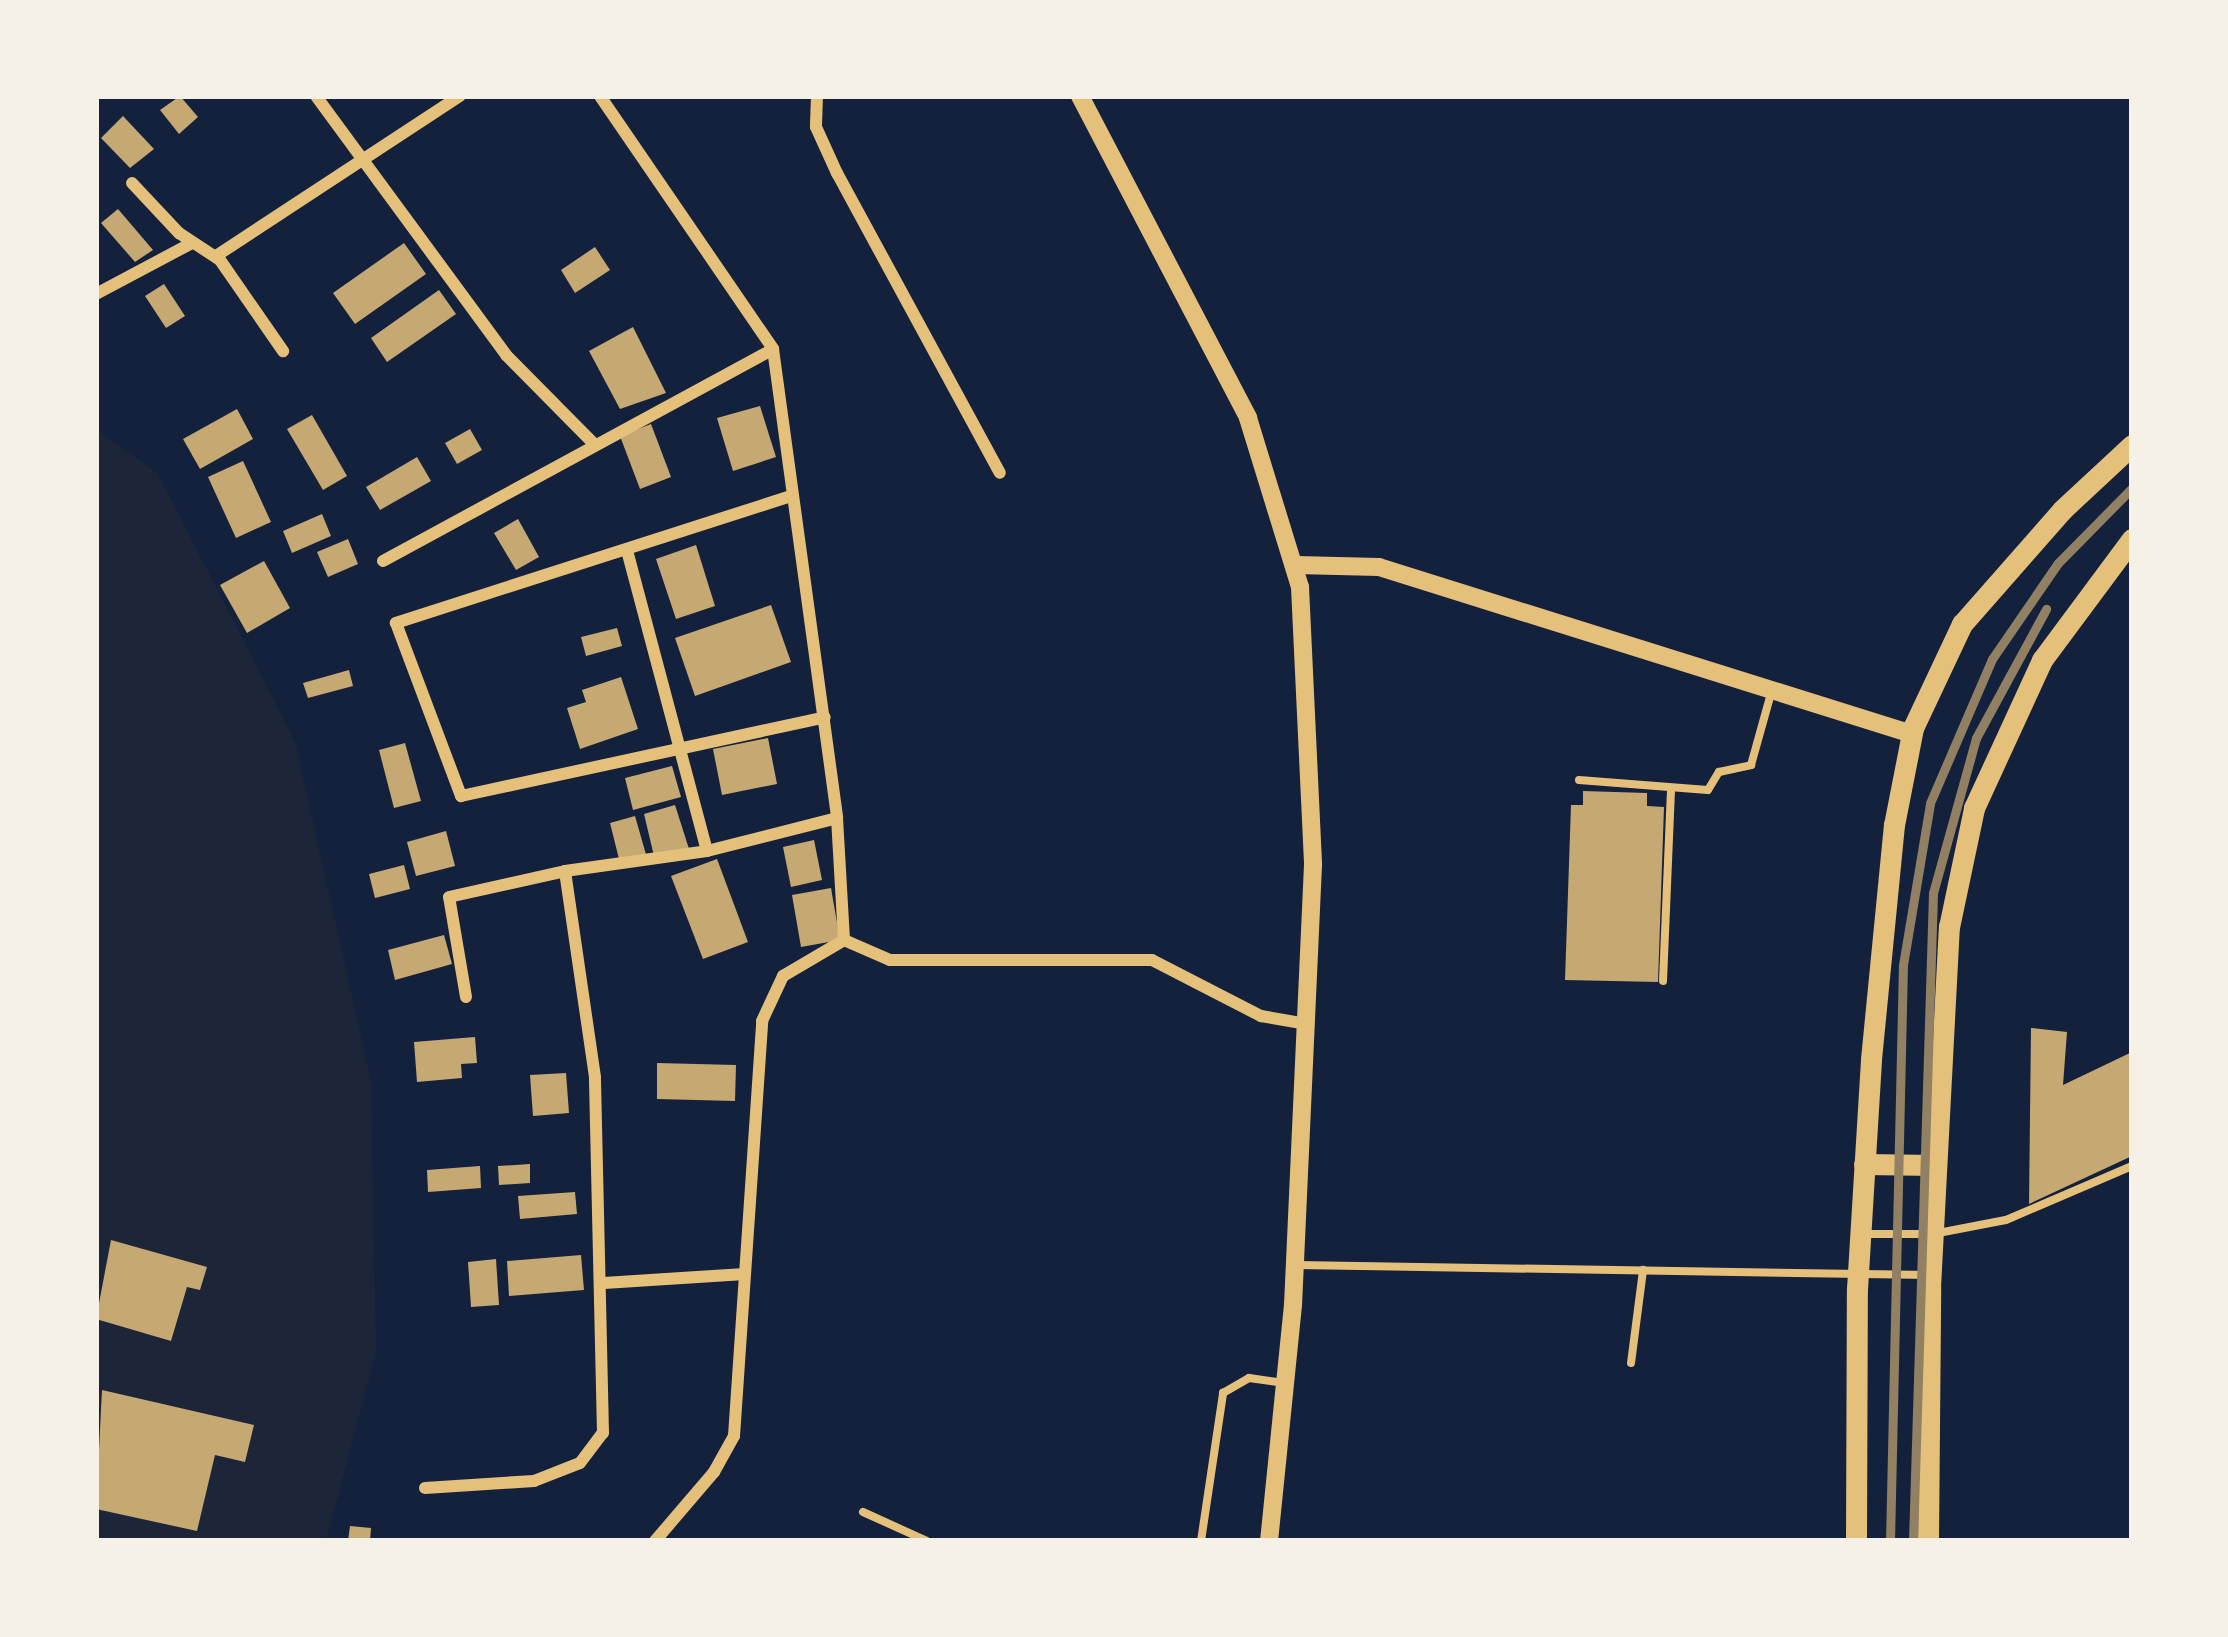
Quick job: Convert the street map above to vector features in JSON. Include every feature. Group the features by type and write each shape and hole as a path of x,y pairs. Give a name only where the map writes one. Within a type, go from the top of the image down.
{"main road":[{"path":"1856,1541 1858,1273 1864,1164 1894,825 1912,734 1962,624 2062,510 2132,446"},
{"path":"1928,1541 1931,1275 1949,927 1974,808 2042,660 2132,539"},
{"path":"1864,1164 1935,1165"}],"street":[{"path":"316,96 356,161 506,355 595,445"},
{"path":"216,256 460,96"},
{"path":"599,96 773,349 788,497 825,717 844,940"},
{"path":"817,96 815,127 837,173 1000,473"},
{"path":"1080,96 1247,418 1296,565 1307,641 1313,865 1307,1024 1287,1383 1269,1541"},
{"path":"132,184 192,243 216,256 284,351"},
{"path":"96,294 192,243"},
{"path":"382,561 773,349"},
{"path":"788,497 395,623 461,796 825,717"},
{"path":"627,550 706,851"},
{"path":"1296,565 1379,567 1912,734"},
{"path":"466,998 449,897 565,871 706,851 837,818"},
{"path":"425,1488 534,1481 580,1463 603,1433 604,1283 595,1077 565,871"},
{"path":"844,940 890,960 1152,961 1261,1016 1307,1024"},
{"path":"655,1541 715,1472 734,1436 762,1021 783,976 844,940"},
{"path":"604,1283 745,1274"}],"lane":[{"path":"1579,780 1708,790 1719,772 1751,765 1772,690"},
{"path":"1663,981 1671,788"},
{"path":"1860,1234 1933,1234 2006,1220 2132,1166"},
{"path":"1295,1265 1931,1275"},
{"path":"1631,1363 1643,1270"},
{"path":"1201,1541 1223,1394 1249,1378 1287,1383"},
{"path":"863,1512 927,1541"}],"shaded area":[{"path":"96,429 158,474 295,741 371,1082 376,1352 326,1541 96,1541"}],"building":[{"path":"180,96 198,117 179,134 160,110"},
{"path":"123,116 154,149 130,168 101,138"},
{"path":"118,209 153,250 135,262 101,223"},
{"path":"404,243 426,274 355,324 333,293"},
{"path":"595,247 610,270 575,293 561,270"},
{"path":"164,284 185,316 166,328 145,296"},
{"path":"439,290 456,314 387,362 371,338"},
{"path":"633,327 666,393 620,409 589,351"},
{"path":"760,406 776,457 733,471 717,418"},
{"path":"237,409 253,439 200,469 183,439"},
{"path":"312,415 347,476 323,490 287,429"},
{"path":"651,424 671,477 640,489 620,436"},
{"path":"470,429 482,450 457,464 445,443"},
{"path":"417,457 431,481 380,510 366,487"},
{"path":"243,461 271,522 236,538 208,477"},
{"path":"322,514 331,536 292,553 283,531"},
{"path":"518,519 539,557 516,570 494,533"},
{"path":"348,539 358,564 328,577 317,552"},
{"path":"696,545 715,606 676,619 656,559"},
{"path":"264,561 290,608 247,633 220,585"},
{"path":"771,605 791,662 695,696 675,638"},
{"path":"617,628 622,646 586,656 581,637"},
{"path":"349,670 353,686 308,698 303,683"},
{"path":"621,677 638,729 580,749 567,708 586,702 582,690"},
{"path":"768,738 777,784 722,795 713,749"},
{"path":"405,743 421,801 394,808 379,750"},
{"path":"672,766 681,797 633,810 625,778"},
{"path":"1583,791 1647,793 1647,806 1664,807 1658,982 1565,980 1571,805 1583,805"},
{"path":"675,805 689,849 654,856 644,814"},
{"path":"635,816 647,858 620,863 610,823"},
{"path":"446,831 455,866 416,876 407,842"},
{"path":"814,840 822,880 791,887 783,847"},
{"path":"717,859 748,942 703,959 671,876"},
{"path":"404,865 410,889 375,898 369,874"},
{"path":"831,888 840,940 801,947 792,895"},
{"path":"444,935 452,964 395,980 388,950"},
{"path":"2031,1028 2067,1032 2063,1085 2132,1052 2132,1156 2029,1204"},
{"path":"475,1037 477,1063 461,1064 462,1078 417,1082 414,1042"},
{"path":"657,1063 736,1065 735,1101 657,1099"},
{"path":"566,1073 569,1113 533,1116 530,1075"},
{"path":"530,1164 530,1183 499,1185 498,1166"},
{"path":"480,1166 481,1188 428,1192 427,1170"},
{"path":"575,1192 577,1214 520,1219 518,1196"},
{"path":"111,1240 207,1267 200,1290 187,1287 171,1341 96,1319"},
{"path":"581,1255 584,1290 509,1296 507,1261"},
{"path":"496,1259 499,1305 471,1307 468,1262"},
{"path":"102,1390 254,1425 245,1462 215,1455 197,1531 96,1509"},
{"path":"350,1526 371,1528 370,1541 348,1541"}],"railway":[{"path":"1890,1541 1903,965 1930,803 1992,659 2058,563 2132,488"},
{"path":"1913,1541 1933,893 1976,738 2046,609"}]}
